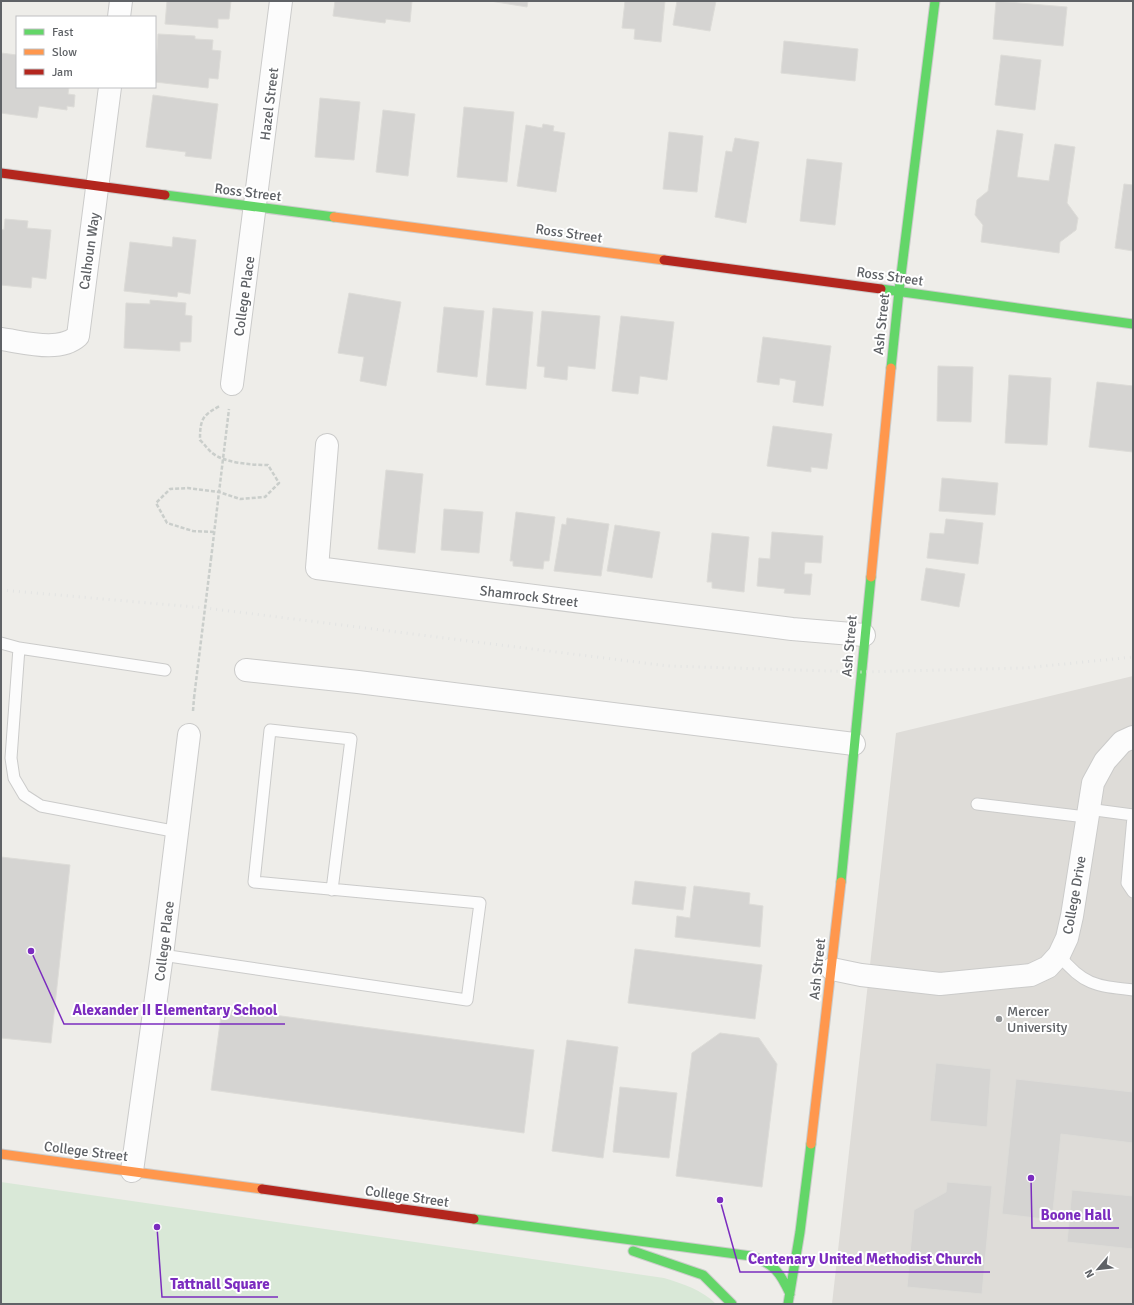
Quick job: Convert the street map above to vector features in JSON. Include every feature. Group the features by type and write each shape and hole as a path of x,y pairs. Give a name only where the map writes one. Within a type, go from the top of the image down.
{"street":[{"path":"119,16 121,1"},
{"name":"Hazel Street","path":"256,208 281,1"},
{"name":"Ash Street","path":"788,1304 800,1232 832,969 899,291 935,1"},
{"name":"Calhoun Way","path":"1,339 59,346 71,342 78,336 110,88"},
{"name":"Ross Street","path":"1,173 256,208 899,291 1133,324"},
{"name":"College Place","path":"231,392 256,208"},
{"name":"Shamrock Street","path":"328,445 317,568 792,629 864,635"},
{"path":"246,670 358,682 854,744"},
{"name":"College Place","path":"132,1171 190,736"},
{"name":"College Drive","path":"832,969 861,975 940,984 1030,975 1048,967 1059,955 1067,938 1072,916 1087,813 1093,783 1105,761 1122,742 1133,736"},
{"name":"College Street","path":"1,1154 132,1171 588,1236 751,1256 773,1265 780,1272 790,1294"},
{"path":"588,1236 703,1275 732,1304"}],"lane":[{"path":"1,643 19,648 165,670"},
{"path":"19,648 11,758 14,778 24,795 41,806 178,832"},
{"path":"162,955 467,1000 480,903 332,890 254,882 270,730 351,739 332,890"},
{"path":"977,804 1133,816 1126,883 1133,892"},
{"path":"1059,955 1081,979 1089,983 1133,990"}],"path":[{"path":"214,532 192,531 167,524 156,503 170,489 188,488 219,492 240,499 265,497 279,483 268,465 250,465 223,458 212,453 200,440 200,424 208,412 231,392"},
{"path":"194,698 231,392"}],"shaded area":[{"name":"Mercer University","path":"1133,676 1133,1304 832,1304 896,733"}],"green space":[{"path":"1,1182 664,1278 699,1291 716,1304 1,1304"}],"building":[{"path":"167,1 231,1 229,19 218,19 218,28 165,24"},
{"path":"335,1 412,1 410,22 386,19 385,23 333,16"},
{"path":"490,1 528,1 527,7"},
{"path":"625,1 665,1 661,42 634,39 635,29 622,28"},
{"path":"677,1 716,1 710,31 673,25"},
{"path":"996,1 1067,7 1063,46 993,39"},
{"path":"158,34 195,36 195,39 213,40 212,50 221,51 218,79 209,78 208,88 156,82"},
{"path":"784,41 858,49 855,81 781,73"},
{"path":"1,53 16,55 16,88 69,88 68,94 75,95 74,107 67,106 67,110 39,106 37,118 1,113"},
{"path":"1001,55 1041,60 1035,110 995,105"},
{"path":"153,95 218,104 211,159 185,156 186,152 146,147"},
{"path":"320,98 360,102 354,160 315,157"},
{"path":"464,107 514,112 507,182 457,177"},
{"path":"383,110 415,114 408,176 376,172"},
{"path":"543,124 554,126 553,131 565,133 556,192 517,186 526,125 542,128"},
{"path":"997,130 1023,134 1017,177 1049,181 1055,144 1075,147 1067,203 1078,218 1076,230 1060,242 1059,253 981,242 983,225 975,215 977,200 988,191"},
{"path":"669,132 703,136 697,192 663,189"},
{"path":"735,138 759,142 746,223 715,217 726,151 732,152"},
{"path":"807,159 842,163 835,225 800,221"},
{"path":"1124,184 1133,185 1133,251 1115,248"},
{"path":"5,219 28,221 27,228 51,230 46,279 32,277 31,288 1,285 1,229 4,230"},
{"path":"173,237 196,240 190,294 178,292 177,297 124,291 130,242 172,247"},
{"path":"349,293 401,302 386,386 360,381 364,357 338,353"},
{"path":"150,300 186,303 185,315 192,316 191,342 180,342 180,351 124,348 126,303 150,304"},
{"path":"444,307 484,311 477,377 437,372"},
{"path":"493,308 533,312 526,389 486,385"},
{"path":"542,311 600,316 595,369 568,366 567,380 544,377 545,367 537,366"},
{"path":"621,316 674,322 667,380 640,376 638,394 612,391"},
{"path":"763,337 831,346 823,406 793,402 796,381 780,378 779,385 757,382"},
{"path":"938,366 973,367 971,422 937,421"},
{"path":"1009,375 1051,378 1047,445 1005,443"},
{"path":"1097,382 1133,386 1133,452 1089,447"},
{"path":"773,426 832,434 827,469 811,467 811,472 767,466"},
{"path":"386,470 423,474 415,553 378,549"},
{"path":"942,478 998,483 995,515 939,511"},
{"path":"444,509 483,512 479,553 441,550"},
{"path":"516,512 555,517 549,561 544,561 543,569 513,566 513,561 510,561"},
{"path":"567,518 609,524 601,576 554,571 562,524 566,525"},
{"path":"946,519 983,523 978,564 927,558 930,533 944,534"},
{"path":"615,525 660,532 652,578 607,571"},
{"path":"772,532 823,536 821,563 805,562 804,574 812,574 810,595 784,593 785,589 757,586 759,558 770,559"},
{"path":"712,533 749,537 744,592 712,588 712,582 707,582"},
{"path":"926,568 965,574 959,607 921,600"},
{"path":"1,857 70,865 51,1043 1,1038"},
{"path":"635,881 686,887 683,910 632,904"},
{"path":"694,886 750,893 749,904 763,906 760,947 675,937 677,916 690,918"},
{"path":"635,949 762,965 755,1019 628,1003"},
{"path":"222,1008 534,1050 524,1133 211,1090"},
{"path":"720,1033 759,1038 777,1064 762,1187 676,1176 692,1053"},
{"path":"567,1040 618,1047 603,1158 552,1151"},
{"path":"936,1063 991,1069 987,1127 930,1121"},
{"path":"1016,1079 1133,1092 1133,1143 1061,1134 1052,1220 1002,1214"},
{"path":"620,1087 677,1093 669,1158 613,1152"},
{"path":"947,1182 992,1186 982,1294 907,1287 914,1210 946,1192"},
{"path":"1072,1190 1133,1196 1133,1249 1067,1242"}],"railway":[{"path":"1,590 206,608 668,666 861,672 1025,668 1133,657"}],"traffic: fast":[{"path":"891,368 899,291 935,1"},
{"path":"165,195 334,217"},
{"path":"881,289 1133,324"},
{"path":"841,882 871,577"},
{"path":"788,1304 800,1232 811,1144"},
{"path":"474,1219 751,1256 771,1266 779,1274 790,1294"},
{"path":"633,1251 703,1275 732,1304"}],"traffic: slow":[{"path":"334,217 664,260"},
{"path":"871,577 891,368"},
{"path":"811,1144 841,882"},
{"path":"1,1154 262,1189"}],"traffic: jam":[{"path":"1,173 165,195"},
{"path":"664,260 881,289"},
{"path":"262,1189 474,1219"}],"place":[{"name":"Alexander II Elementary School","path":"31,951"},
{"name":"Mercer University","path":"999,1019"},
{"name":"Boone Hall","path":"1031,1178"},
{"name":"Centenary United Methodist Church","path":"720,1200"},
{"name":"Tattnall Square","path":"157,1227"}]}
